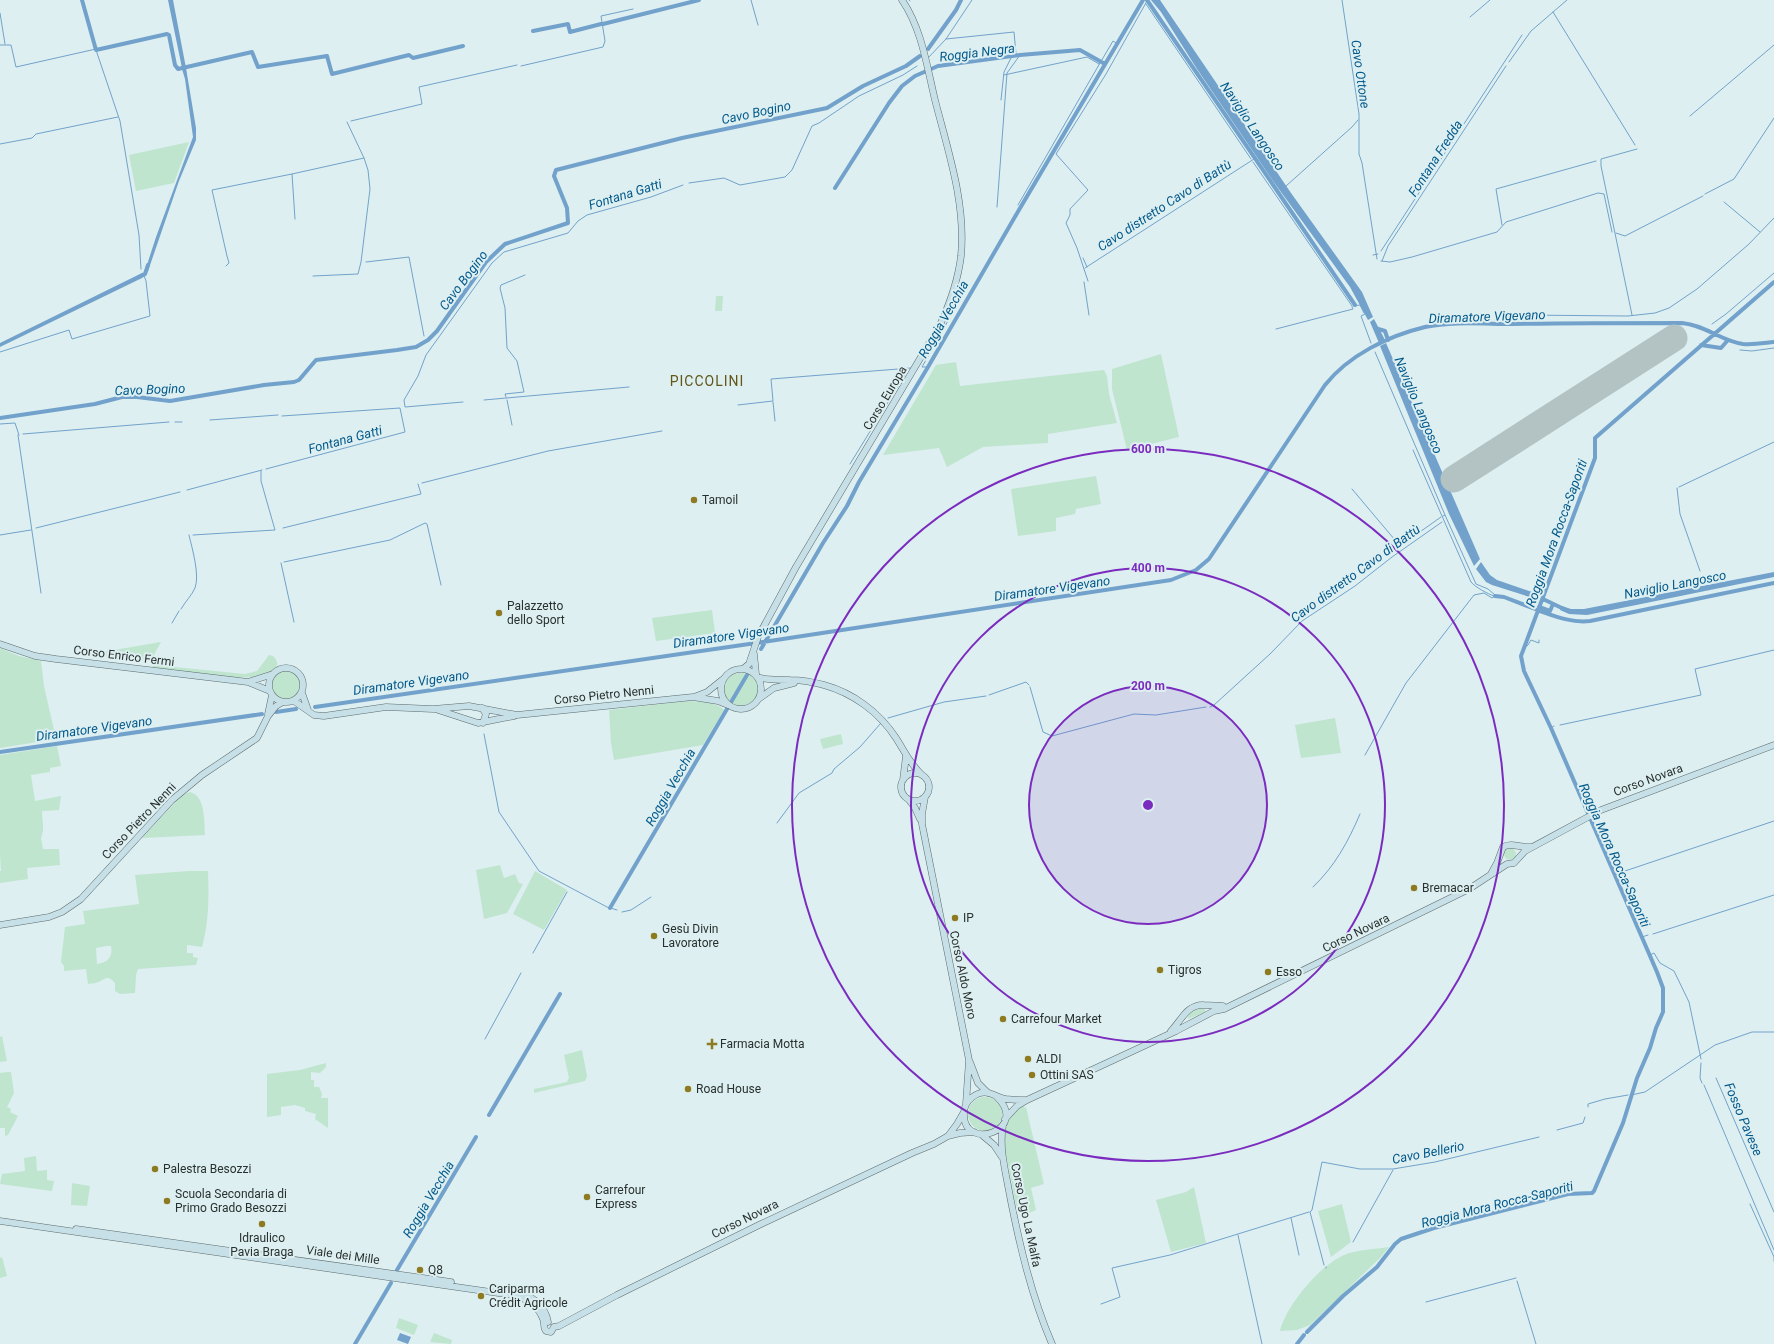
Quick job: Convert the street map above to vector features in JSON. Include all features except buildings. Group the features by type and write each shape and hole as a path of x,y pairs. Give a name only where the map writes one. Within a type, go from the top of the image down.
{"main road":[{"name":"Corso Europa","path":"754,650 758,637 796,567 936,332 951,301 958,277 961,256 961,211 957,188 928,70 911,13 902,0"},
{"name":"Corso Enrico Fermi","path":"0,644 35,656 248,682 271,693"},
{"path":"743,669 749,664 754,650"},
{"path":"754,650 756,676 762,687 760,698"},
{"path":"302,693 294,701 283,702 271,693 269,682 273,674 282,668 288,667 297,671 304,683 302,693 308,710"},
{"path":"802,681 783,684 760,698 756,703 748,708 739,710 729,706 721,692 724,677 733,670 743,669 756,676 771,680 792,680 802,681 824,685 850,695 867,706 886,725 906,756 912,766 922,775 929,785 929,790 925,797 917,801 908,799 904,796 902,789 906,756"},
{"name":"Corso Enrico Fermi","path":"248,682 273,674"},
{"name":"Corso Pietro Nenni","path":"433,709 474,723 483,723 517,715 693,697 707,692 724,677"},
{"name":"Corso Pietro Nenni","path":"268,716 271,693"},
{"name":"Corso Pietro Nenni","path":"693,697 718,701 729,706"},
{"name":"Corso Pietro Nenni","path":"294,701 314,715 324,716 386,707 433,709 465,706 474,706 517,715"},
{"name":"Corso Pietro Nenni","path":"0,925 34,920 62,912 81,899 172,800 202,775 257,738 268,716 276,706 283,702"},
{"path":"465,706 463,713 465,720"},
{"path":"482,708 486,717 483,723"},
{"name":"Corso Novara","path":"1184,1026 1211,1013 1224,1009 1229,1005 1429,910 1469,889 1507,864 1514,863 1525,851 1589,815 1774,745"},
{"path":"903,780 910,774 914,773 922,775"},
{"name":"Corso Aldo Moro","path":"925,797 922,808 922,824 969,1060 978,1083 988,1093"},
{"name":"Corso Aldo Moro","path":"908,799 915,808 922,824"},
{"name":"Corso Novara","path":"1490,875 1503,847 1509,844 1520,847 1534,846"},
{"path":"1515,846 1519,851 1518,859"},
{"path":"1500,856 1502,861 1507,864"},
{"name":"Corso Novara","path":"1182,1018 1184,1013 1196,1006 1229,1005"},
{"path":"1210,1006 1211,1013"},
{"path":"1027,1100 1012,1100 988,1093 979,1093 972,1097 966,1104 964,1120 968,1127 974,1132 982,1135 994,1133 1017,1106 1176,1031 1184,1026 1182,1018"},
{"path":"1169,1033 1182,1018"},
{"name":"Corso Aldo Moro","path":"966,1104 969,1060"},
{"path":"996,1096 1004,1106 1004,1122"},
{"name":"Corso Novara","path":"948,1136 964,1112"},
{"name":"Corso Ugo La Malfa","path":"1004,1122 1001,1137 1003,1160 1019,1244 1052,1344"},
{"name":"Corso Novara","path":"546,1324 552,1323 554,1326 559,1326 761,1224 934,1144 948,1136 974,1132"},
{"name":"Corso Ugo La Malfa","path":"982,1135 994,1145 1003,1160"},
{"name":"Viale dei Mille","path":"0,1217 394,1276"},
{"name":"Viale dei Mille","path":"0,1221 394,1276 521,1292 533,1298 539,1304 546,1313 546,1324"}],"green space":[{"path":"189,142 174,183 136,191 129,155"},
{"path":"716,296 723,296 722,311 715,311"},
{"path":"1161,354 1179,437 1127,450 1112,389 1112,369"},
{"path":"956,362 960,386 1104,370 1107,376 1109,394 1117,423 1048,434 1048,443 983,447 947,467 939,448 883,455 936,365"},
{"path":"1096,476 1101,504 1076,509 1075,514 1056,518 1056,531 1018,536 1011,489"},
{"path":"712,610 715,633 656,641 652,618"},
{"path":"161,642 151,660 148,661 91,654"},
{"path":"0,648 19,656 41,661 44,686 56,739 0,748"},
{"path":"269,655 273,656 276,661 277,665 275,669 265,674 251,677 235,678 152,667 154,665 245,674 257,671"},
{"path":"287,670 293,671 301,679 301,691 293,699 287,700 281,699 273,691 272,685 273,679 281,671"},
{"path":"738,673 744,673 748,674 755,680 758,690 757,697 751,704 744,707 738,707 734,706 727,700 724,693 724,687 725,683 731,676"},
{"path":"688,701 712,703 724,710 703,745 614,760 611,743 609,710"},
{"path":"1335,718 1341,753 1301,758 1295,725"},
{"path":"841,734 843,744 823,749 820,739"},
{"path":"57,746 61,766 50,768 50,772 31,775 35,801 61,796 59,810 42,811 43,828 41,838 43,849 59,849 60,865 27,868 28,879 0,883 0,755"},
{"path":"190,792 195,794 202,804 205,835 142,838 182,795"},
{"path":"1512,848 1515,849 1515,859 1508,860 1505,859 1504,852 1505,849"},
{"path":"500,865 504,878 515,874 519,883 523,884 507,913 484,919 476,870"},
{"path":"208,871 207,919 202,947 187,945 187,953 193,953 193,957 198,958 196,965 138,969 136,975 135,993 120,994 115,991 115,983 108,978 97,983 88,984 86,969 64,971 64,966 61,962 65,927 85,924 83,911 139,904 135,875","holes":["111,946 109,958 104,962 97,964 96,948"]},
{"path":"535,871 567,890 544,930 513,914"},
{"path":"1205,1008 1205,1012 1188,1019 1188,1014"},
{"path":"2,1036 7,1061 0,1062 0,1037"},
{"path":"582,1050 587,1076 585,1081 534,1093 534,1089 567,1082 569,1078 564,1055"},
{"path":"326,1063 326,1067 320,1073 311,1072 311,1080 314,1080 314,1087 319,1087 322,1094 321,1098 328,1098 328,1128 315,1119 316,1114 305,1111 305,1108 295,1105 281,1107 281,1115 267,1117 267,1074 300,1070"},
{"path":"11,1072 14,1093 7,1107 11,1109 10,1112 18,1116 8,1135 5,1136 5,1128 0,1128 0,1073"},
{"path":"982,1097 988,1097 992,1098 999,1104 1002,1114 1001,1121 995,1128 988,1131 982,1131 978,1130 971,1124 968,1117 968,1111 969,1107 975,1100"},
{"path":"1023,1105 1025,1108 1026,1107 1044,1184 1031,1188 1036,1210 1029,1213 1027,1216 1021,1215 1017,1210 1005,1142 1006,1126 1015,1112"},
{"path":"36,1156 37,1171 47,1170 47,1180 54,1181 52,1191 0,1184 2,1174 25,1171 24,1158"},
{"path":"72,1183 90,1186 87,1206 71,1205"},
{"path":"1194,1187 1206,1243 1171,1252 1156,1200 1186,1192"},
{"path":"1342,1204 1351,1242 1331,1257 1318,1211"},
{"path":"1389,1247 1380,1258 1310,1325 1297,1330 1280,1331 1283,1321 1296,1299 1314,1277 1334,1260 1349,1253"},
{"path":"2,1257 7,1276 0,1278 0,1258"},
{"path":"399,1318 418,1325 414,1335 396,1328"},
{"path":"434,1333 452,1340 451,1344 430,1342"}],"water":[{"path":"168,0 173,0 186,68 182,68"},
{"path":"1151,0 1160,0 1291,193 1362,292 1373,317 1368,320 1350,287 1273,181 1197,69 1161,12"},
{"path":"186,68 196,128 196,140 179,181 148,271 146,268 156,237 193,137 185,79 182,69"},
{"path":"142,273 144,276 142,278 0,347 0,343"},
{"path":"1374,319 1385,340 1379,343 1370,322"},
{"path":"1386,343 1480,559 1474,566 1449,514 1380,346"},
{"path":"1481,562 1490,575 1497,580 1532,592 1541,589 1541,592 1535,593 1540,596 1539,600 1486,582 1476,569"},
{"path":"1774,572 1774,577 1587,615 1569,614 1560,610 1562,606 1571,609 1584,609"},
{"path":"400,1333 411,1337 408,1344 397,1340"}],"waterway":[{"name":"Cavo distretto Cavo di Battù","path":"82,0 96,50 167,34 169,35 175,65 178,69 252,52 258,67 327,56 332,74 409,55 413,58 463,46"},
{"name":"Cavo distretto Cavo di Battù","path":"603,24 699,0"},
{"path":"751,0 758,25"},
{"name":"Cavo Bogino","path":"928,49 956,10 961,0"},
{"name":"Fontana Gatti","path":"928,58 946,39 972,0"},
{"name":"Roggia Vecchia","path":"761,649 823,543 847,506 859,482 1143,0"},
{"name":"Cavo distretto Cavo di Battù","path":"1147,0 1355,305"},
{"name":"Fontana Fredda","path":"1342,0 1359,114 1359,154 1362,163 1377,259"},
{"path":"1470,17 1490,0"},
{"name":"Fontana Fredda","path":"1509,62 1531,31 1567,0"},
{"name":"Cavo distretto Cavo di Battù","path":"1088,281 1077,248 1066,223 1070,215 1070,209 1088,190 1056,154 1106,74 1147,1"},
{"name":"Cavo distretto Cavo di Battù","path":"1146,4 1251,159"},
{"name":"Cavo distretto Cavo di Battù","path":"521,66 603,47 605,41 601,16 633,9"},
{"path":"1553,12 1635,145"},
{"path":"0,13 5,44"},
{"name":"Cavo distretto Cavo di Battù","path":"533,31 568,24 570,32 601,24"},
{"name":"Fontana Gatti","path":"946,39 1014,32 1016,54 1011,55 1004,72 1001,100"},
{"name":"Fontana Fredda","path":"1381,251 1522,35"},
{"path":"1018,205 1113,41 1116,43"},
{"path":"0,45 11,45 16,67 96,49"},
{"path":"1690,116 1774,45"},
{"path":"96,50 120,121 139,235 141,269"},
{"name":"Roggia Negra","path":"835,188 889,103 902,86 915,76 938,66 1020,55 1080,50 1105,64"},
{"path":"997,207 1007,73 1020,55"},
{"name":"Cavo Bogino","path":"0,418 95,404 122,397 137,397 170,401 264,385 294,382 299,380 316,360 416,347 428,340 437,331 486,262 505,244 568,223 567,208 554,176 556,170 682,138 827,108 863,86 906,66 920,56"},
{"path":"1004,75 1087,57 1099,64"},
{"name":"Cavo distretto Cavo di Battù","path":"351,121 422,104 419,87 517,65"},
{"name":"Fontana Gatti","path":"689,183 724,178 740,185 785,177 792,170 812,126 819,123 859,96 903,75 917,66"},
{"name":"Fontana Fredda","path":"1382,261 1388,246 1506,66"},
{"path":"0,144 32,138 36,134 118,117"},
{"path":"1705,194 1734,179 1774,118"},
{"name":"Cavo Ottone","path":"1286,186 1358,120"},
{"name":"Cavo distretto Cavo di Battù","path":"295,219 292,174 364,158 347,122"},
{"path":"1632,315 1601,166 1601,159 1637,149"},
{"name":"Cavo distretto Cavo di Battù","path":"313,276 358,274 361,262 370,189 368,170 364,158"},
{"name":"Cavo distretto Cavo di Battù","path":"1085,268 1254,159"},
{"path":"1502,225 1496,189 1596,161"},
{"name":"Cavo distretto Cavo di Battù","path":"1253,162 1352,306"},
{"name":"Cavo distretto Cavo di Battù","path":"226,266 229,263 212,190 292,174"},
{"name":"Fontana Gatti","path":"463,402 405,407 404,400 418,376 426,355 492,263 504,252 568,233 578,221 587,215 651,197 683,185"},
{"path":"1381,261 1390,262 1412,257 1497,232 1506,222 1598,193 1604,194 1612,232"},
{"path":"1616,233 1625,236 1703,196"},
{"path":"1724,202 1760,232"},
{"path":"1521,315 1628,316 1655,313 1669,308 1697,289 1749,244 1774,218"},
{"name":"Fontana Fredda","path":"1373,255 1378,254"},
{"name":"Cavo distretto Cavo di Battù","path":"366,262 409,257 424,336"},
{"name":"Cavo distretto Cavo di Battù","path":"1083,258 1087,267"},
{"path":"139,277 145,274 148,265"},
{"path":"0,352 69,330 72,339 150,316 146,281 143,273"},
{"path":"1712,324 1774,273"},
{"path":"506,397 505,394 524,392 517,361 507,348 505,308 500,288 501,285 525,275"},
{"name":"Cavo distretto Cavo di Battù","path":"1084,282 1089,315"},
{"name":"Roggia Mora Rocca-Saporiti","path":"1307,1332 1343,1296 1377,1267 1395,1244 1401,1239 1434,1228 1568,1194 1592,1193 1594,1191 1623,1123 1637,1078 1663,1012 1663,988 1551,728 1524,671 1521,656 1595,458 1595,438 1774,282"},
{"name":"Cavo distretto Cavo di Battù","path":"1353,306 1360,305 1364,313"},
{"name":"Cavo distretto Cavo di Battù","path":"1276,329 1353,309 1352,307"},
{"path":"1365,314 1361,316 1371,343"},
{"path":"928,367 922,367 949,319"},
{"name":"Diramatore Vigevano","path":"315,707 763,642 1171,580 1196,570 1209,559 1325,385 1335,374 1357,356 1383,341 1425,327 1458,323 1682,323 1690,324 1727,340 1743,344 1774,342"},
{"path":"1375,328 1385,331 1388,340"},
{"path":"1701,345 1721,348 1728,340"},
{"path":"1740,350 1752,351 1774,348"},
{"path":"1375,352 1445,515"},
{"path":"738,405 773,401 771,379 911,368"},
{"path":"850,464 906,373"},
{"path":"484,400 629,387"},
{"path":"507,400 512,425"},
{"path":"773,402 775,421"},
{"name":"Fontana Gatti","path":"266,469 405,432 400,408 282,416"},
{"path":"210,420 278,415"},
{"path":"23,434 169,422"},
{"path":"175,422 182,422"},
{"path":"0,424 15,423 19,435"},
{"path":"422,483 548,451 662,431"},
{"path":"18,435 41,593"},
{"path":"1679,487 1774,442"},
{"name":"Cavo distretto Cavo di Battù","path":"1413,450 1471,582 1488,594 1494,596"},
{"name":"Fontana Gatti","path":"187,490 262,470"},
{"path":"193,535 275,530 261,481 261,471"},
{"path":"283,528 421,494 418,484"},
{"path":"1677,488 1680,514 1700,571"},
{"name":"Cavo distretto Cavo di Battù","path":"1352,489 1400,546 1441,517"},
{"name":"Fontana Gatti","path":"36,528 180,492"},
{"name":"Cavo distretto Cavo di Battù","path":"1443,516 1445,515 1476,584 1488,589 1495,595"},
{"name":"Cavo distretto Cavo di Battù","path":"1210,707 1270,654 1302,621 1355,586 1392,557 1442,522"},
{"path":"284,562 390,540 425,523 427,524 441,585"},
{"name":"Fontana Gatti","path":"0,535 31,530"},
{"path":"181,609 194,591 197,576 189,535"},
{"path":"281,563 294,622"},
{"path":"1540,611 1571,620 1590,621 1774,583"},
{"name":"Cavo distretto Cavo di Battù","path":"1365,755 1406,683 1474,595 1484,593 1492,598 1495,596"},
{"name":"Cavo distretto Cavo di Battù","path":"1495,596 1504,597 1535,609"},
{"name":"Naviglio Langosco","path":"1543,599 1566,610"},
{"path":"1539,607 1550,611 1553,604"},
{"path":"172,623 179,611"},
{"path":"1523,649 1531,640 1539,643 1539,640"},
{"path":"1560,725 1701,695 1695,669 1774,650"},
{"name":"Roggia Vecchia","path":"610,908 747,675"},
{"name":"Cavo distretto Cavo di Battù","path":"989,695 1026,682 1029,685"},
{"name":"Cavo distretto Cavo di Battù","path":"1030,687 1043,732 1052,736 1134,714 1156,715 1206,707"},
{"name":"Cavo distretto Cavo di Battù","path":"888,718 944,702 986,696"},
{"name":"Diramatore Vigevano","path":"276,712 296,709"},
{"name":"Diramatore Vigevano","path":"0,752 262,714"},
{"name":"Cavo distretto Cavo di Battù","path":"777,823 799,793 832,773 834,769 860,747 881,723"},
{"name":"Cavo distretto Cavo di Battù","path":"484,734 499,812 539,871 607,907 617,910"},
{"name":"Cavo distretto Cavo di Battù","path":"1313,887 1328,871 1340,853 1360,814"},
{"path":"1625,871 1774,821"},
{"name":"Roggia Mora Rocca-Saporiti","path":"1615,876 1620,873"},
{"path":"533,953 567,892"},
{"path":"1653,934 1774,895"},
{"name":"Cavo distretto Cavo di Battù","path":"622,912 631,910 651,897"},
{"name":"Roggia Mora Rocca-Saporiti","path":"1642,937 1648,935"},
{"path":"1650,955 1654,953 1660,963 1674,971 1689,1002 1701,1059"},
{"path":"485,1039 521,973"},
{"name":"Roggia Vecchia","path":"489,1115 560,994"},
{"name":"Cavo Bellerio","path":"1631,1095 1645,1092 1715,1045 1752,1032 1774,1032"},
{"path":"1701,1063 1700,1078 1702,1083"},
{"name":"Fosso Pavese","path":"1716,1078 1774,1212"},
{"path":"1704,1085 1774,1250"},
{"name":"Cavo Bellerio","path":"1588,1107 1588,1104 1628,1095"},
{"name":"Cavo Bellerio","path":"1557,1130 1583,1123 1585,1117"},
{"name":"Roggia Vecchia","path":"397,1270 476,1137"},
{"name":"Cavo Bellerio","path":"1324,1265 1310,1212 1312,1210 1322,1162 1360,1169 1393,1169 1435,1162 1539,1137"},
{"path":"1353,1242 1393,1170"},
{"path":"1750,1204 1774,1257 1774,1261"},
{"name":"Cavo Bellerio","path":"1101,1304 1120,1297 1112,1268 1170,1255 1309,1212"},
{"path":"1291,1218 1299,1255"},
{"path":"1238,1235 1262,1344"},
{"path":"1426,1302 1516,1278"},
{"path":"1517,1281 1536,1344"},
{"name":"Roggia Vecchia","path":"355,1344 391,1283"},
{"name":"Roggia Mora Rocca-Saporiti","path":"1297,1344 1304,1335"}],"runway":[{"path":"1454,479 1674,338"}],"place":[{"name":"Tamoil","path":"694,500"},
{"name":"Palazzetto dello Sport","path":"499,613"},
{"name":"Bremacar","path":"1414,888"},
{"name":"IP","path":"955,918"},
{"name":"Gesù Divin Lavoratore","path":"654,936"},
{"name":"Tigros","path":"1160,970"},
{"name":"Esso","path":"1268,972"},
{"name":"Carrefour Market","path":"1003,1019"},
{"name":"Farmacia Motta","path":"712,1044"},
{"name":"ALDI","path":"1028,1059"},
{"name":"Ottini SAS","path":"1032,1075"},
{"name":"Road House","path":"688,1089"},
{"name":"Palestra Besozzi","path":"155,1169"},
{"name":"Carrefour Express","path":"587,1197"},
{"name":"Scuola Secondaria di Primo Grado Besozzi","path":"167,1201"},
{"name":"Idraulico Pavia Braga","path":"262,1224"},
{"name":"Q8","path":"420,1270"},
{"name":"Cariparma Crédit Agricole","path":"481,1296"}],"district":[{"name":"PICCOLINI","path":"707,381"}]}
